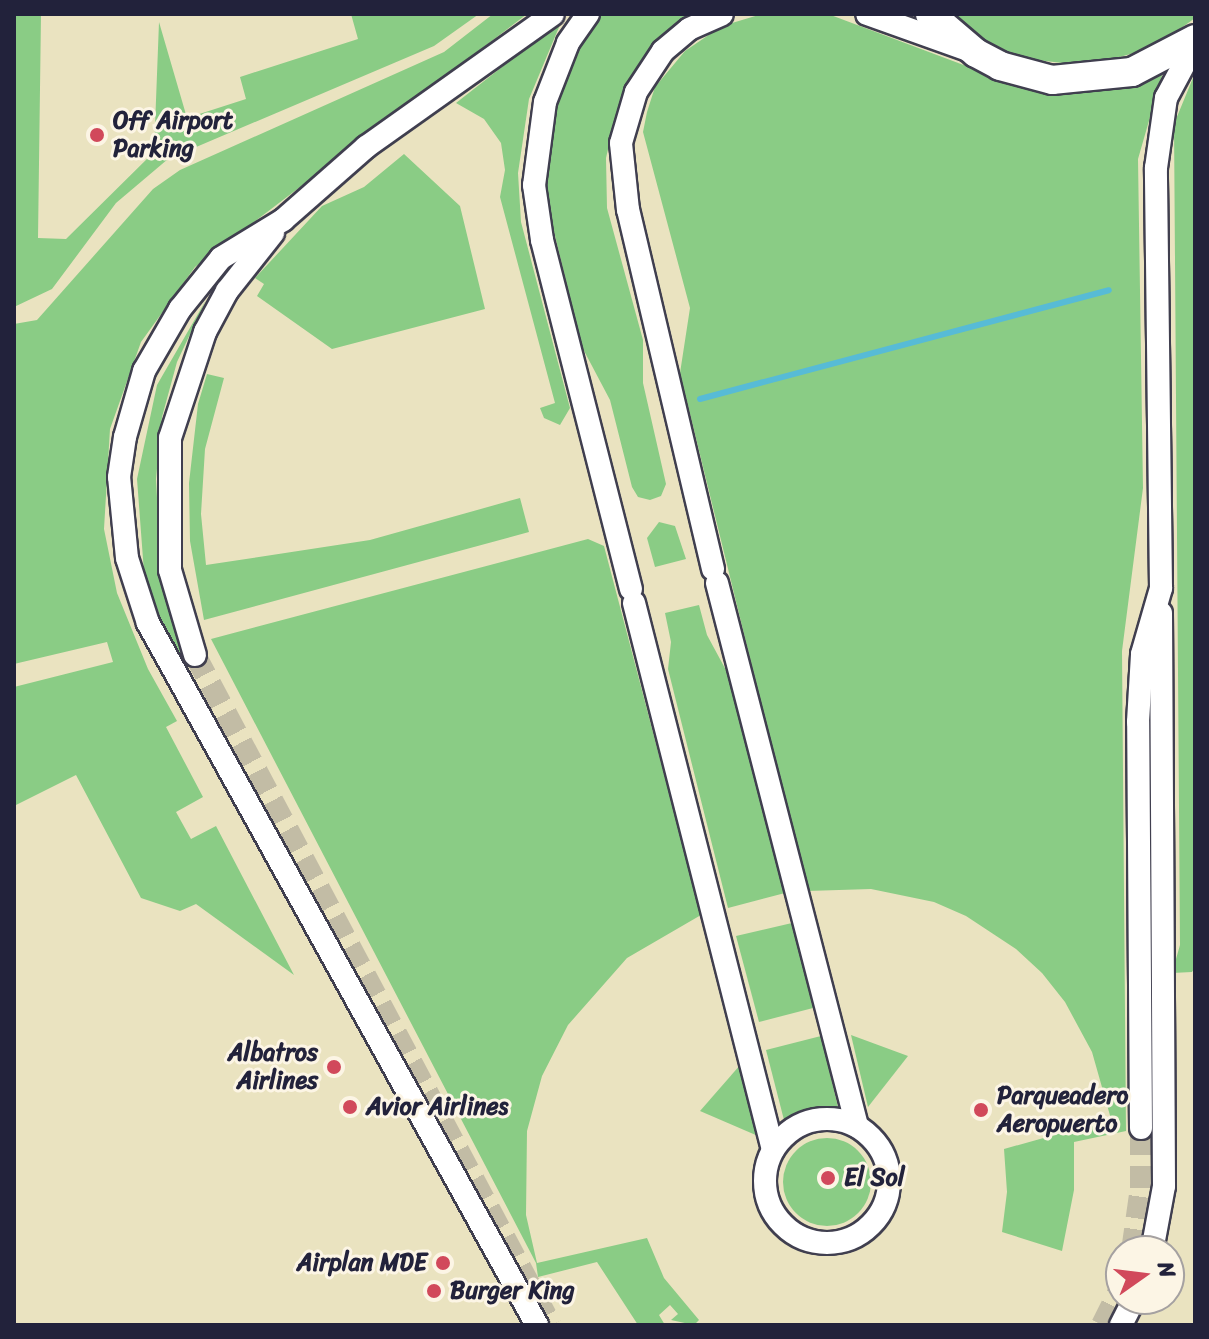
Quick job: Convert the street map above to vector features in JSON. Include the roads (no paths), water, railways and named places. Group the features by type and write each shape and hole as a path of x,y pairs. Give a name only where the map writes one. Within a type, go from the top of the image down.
{"main road":[{"path":"930,14 976,53 1026,74 1079,81 1132,72 1195,41"}],"street":[{"path":"537,1325 148,623 127,558 120,514 125,437 144,371 180,309 221,258 283,220 366,147 553,14"},
{"path":"588,14 568,43 545,102 534,185 542,240 773,1150 765,1188 777,1217 806,1240 843,1241 872,1224 888,1196 884,1156 857,1126 715,576 628,210 621,143 636,92 663,51 689,29 722,14"},
{"path":"867,14 976,53"},
{"path":"1155,1235 1164,1186 1156,168 1166,98 1195,41"},
{"path":"195,655 170,570 170,438 205,332 227,291 283,220"},
{"path":"1141,1128 1138,722 1142,654 1161,588"},
{"path":"773,1150 791,1129 817,1119 857,1126"}],"waterway":[{"path":"700,399 1109,290"}],"tunnel":[{"path":"195,655 551,1325"},
{"path":"1134,1235 1141,1188 1141,1128"},
{"path":"1102,1325 1107,1315"}],"place":[{"name":"Off Airport Parking","path":"97,135"},
{"name":"Albatros Airlines","path":"334,1067"},
{"name":"Avior Airlines","path":"350,1107"},
{"name":"Parqueadero Aeropuerto","path":"981,1110"},
{"name":"El Sol","path":"828,1178"},
{"name":"Airplan MDE","path":"443,1263"},
{"name":"Burger King","path":"434,1291"}]}
